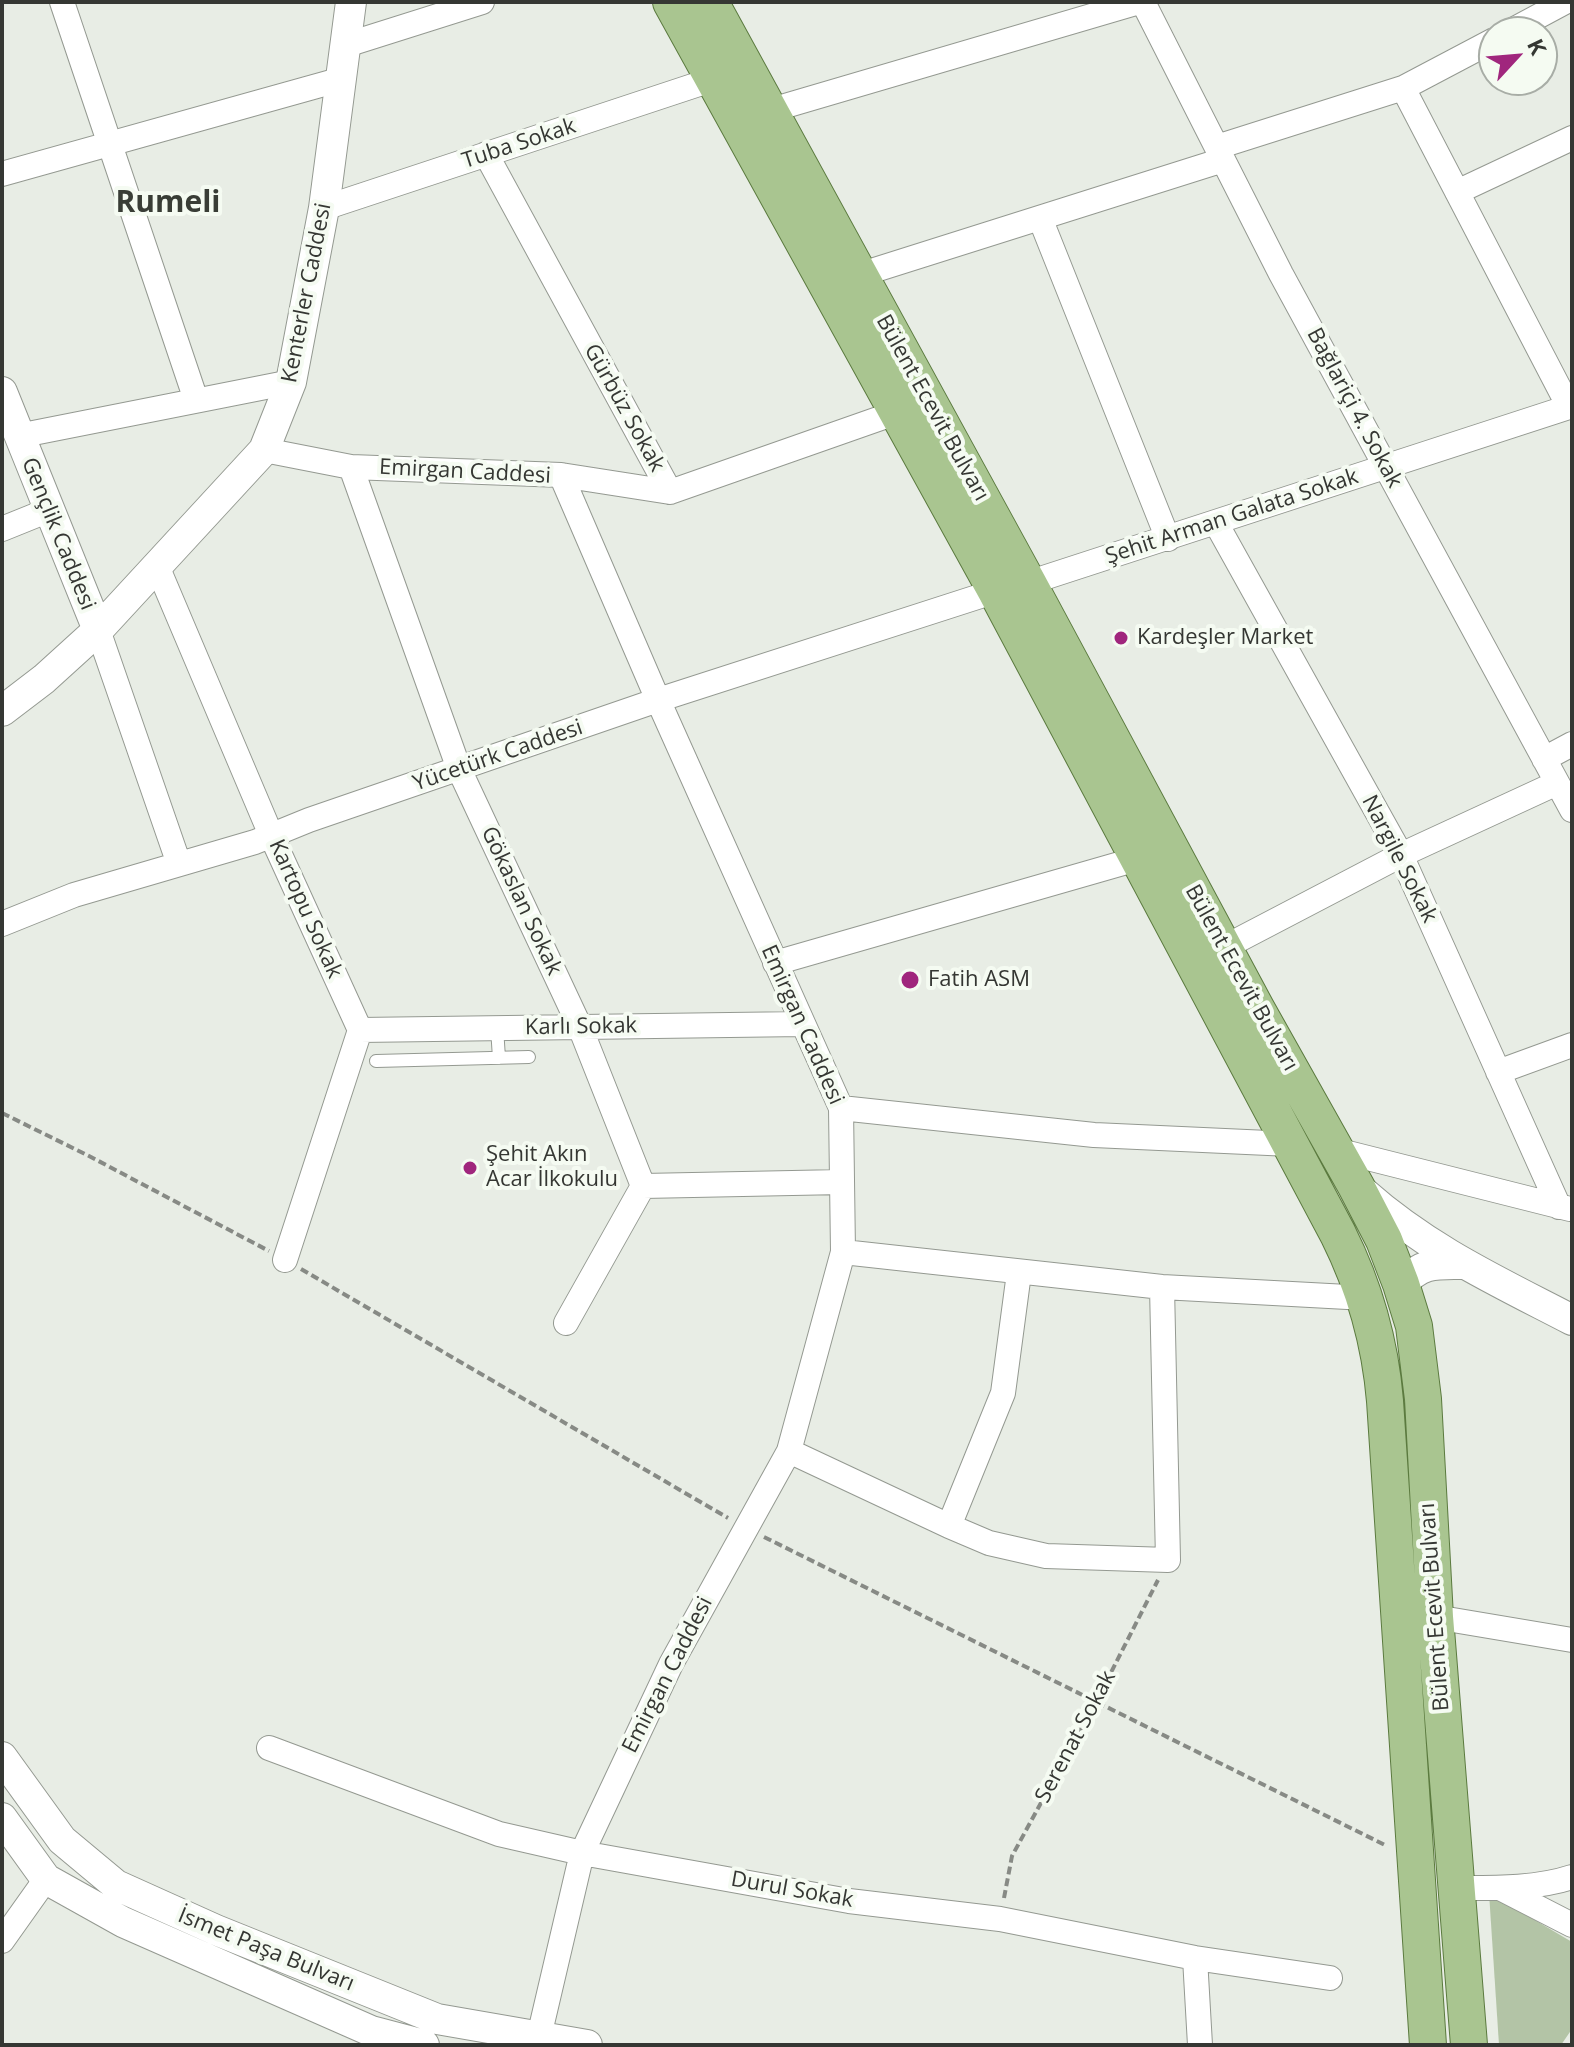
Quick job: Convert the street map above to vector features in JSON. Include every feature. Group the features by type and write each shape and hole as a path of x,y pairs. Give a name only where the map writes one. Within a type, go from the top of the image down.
{"main road":[{"name":"Bülent Ecevit Bulvarı","path":"671,2 898,412 1012,587 1223,948 1384,1240 1414,1326 1423,1399 1435,1617 1469,2045"},
{"name":"Bülent Ecevit Bulvarı","path":"710,2 859,275 1012,587 1137,859 1343,1244 1366,1298 1375,1331 1385,1401 1428,2045"}],"street":[{"path":"62,2 196,400"},
{"name":"Kenterler Caddesi","path":"2,711 44,679 98,630 264,450 291,382 324,208 351,2"},
{"path":"346,45 482,2"},
{"path":"768,111 1141,2"},
{"name":"Bağlariçi 4. Sokak","path":"1141,2 1385,466 1572,810"},
{"path":"1539,16 1565,2"},
{"path":"859,275 1040,218 1403,88 1478,48"},
{"path":"2,174 342,79"},
{"name":"Tuba Sokak","path":"324,208 714,79"},
{"path":"1403,88 1570,406"},
{"path":"1457,192 1572,138"},
{"name":"Gürbüz Sokak","path":"486,154 670,492 898,412"},
{"path":"1040,218 1168,539"},
{"path":"18,436 291,382"},
{"name":"Gençlik Caddesi","path":"2,392 98,630"},
{"name":"Şehit Arman Galata Sokak","path":"1012,587 1168,539 1570,406"},
{"name":"Emirgan Caddesi","path":"264,450 351,467 561,475 841,1108 843,1252 789,1451 671,1664 582,1853 537,2041"},
{"name":"Gökaslan Sokak","path":"351,467 459,769 580,1027 643,1186"},
{"path":"561,475 670,492"},
{"path":"2,529 49,510"},
{"name":"Nargile Sokak","path":"1216,523 1401,855 1498,1072 1565,1208"},
{"name":"Kartopu Sokak","path":"157,566 271,835 360,1030"},
{"name":"Yücetürk Caddesi","path":"2,924 74,895 271,835 658,700 1012,587"},
{"path":"98,630 179,864"},
{"path":"1544,759 1572,744"},
{"path":"1223,948 1401,855 1557,783"},
{"path":"775,963 1137,859"},
{"name":"Karlı Sokak","path":"360,1030 803,1024"},
{"path":"285,1260 360,1030"},
{"path":"1498,1072 1572,1045"},
{"path":"841,1108 1094,1135 1290,1144"},
{"path":"1336,1150 1565,1208"},
{"path":"566,1323 643,1186 842,1182"},
{"path":"1356,1186 1399,1224 1463,1264 1572,1320"},
{"path":"843,1252 1162,1287 1366,1298"},
{"path":"1401,1284 1414,1271 1431,1264 1463,1264"},
{"path":"949,1526 1003,1393 1019,1273"},
{"path":"789,1451 989,1543 1046,1556 1168,1560 1162,1287"},
{"path":"1435,1617 1572,1640"},
{"name":"Durul Sokak","path":"269,1748 499,1834 582,1853 849,1901 1000,1919 1195,1958 1330,1978"},
{"name":"İsmet Paşa Bulvarı","path":"2,1757 62,1840 116,1885 216,1930 437,2019 537,2041 587,2045"},
{"name":"İsmet Paşa Bulvarı","path":"2,1818 46,1879 123,1922 368,2038 424,2045"},
{"path":"1455,1888 1500,1888 1572,1877"},
{"path":"2,1941 46,1879"},
{"path":"1500,1888 1572,1925"},
{"path":"1195,1958 1200,2045"}],"lane":[{"path":"497,1028 499,1058"},
{"path":"376,1061 529,1057"}],"path":[{"path":"2,1113 285,1260 746,1528 1415,1859"},
{"name":"Serenat Sokak","path":"1000,1919 1012,1856 1096,1702 1168,1560"}],"green space":[{"path":"1489,1893 1572,1942 1572,2029 1561,2045 1499,2045"}],"place":[{"name":"Kardeşler Market","path":"1121,638"},
{"name":"Fatih ASM","path":"910,980"},
{"name":"Şehit Akın Acar İlkokulu","path":"470,1168"}],"district":[{"name":"Rumeli","path":"168,203"}]}
